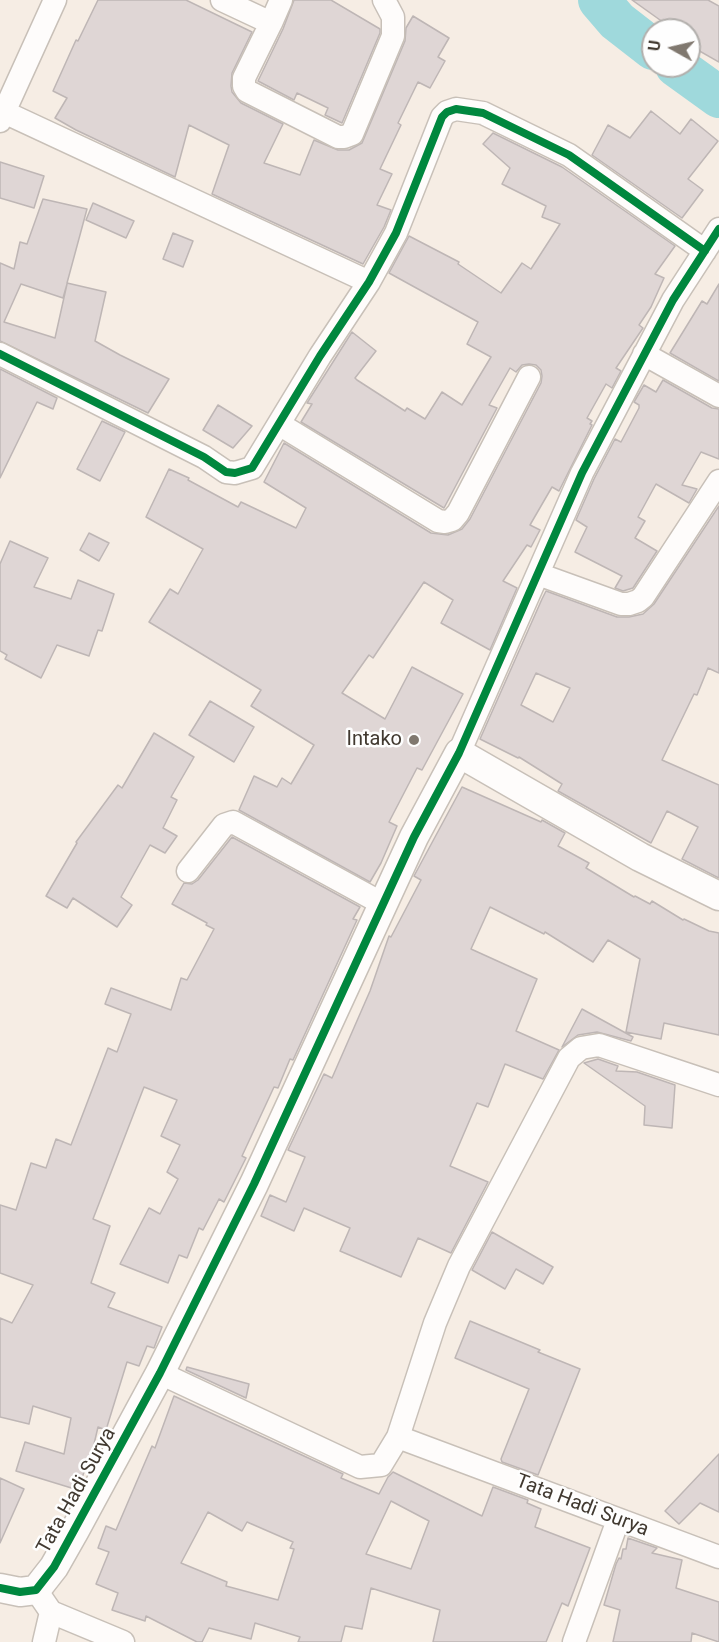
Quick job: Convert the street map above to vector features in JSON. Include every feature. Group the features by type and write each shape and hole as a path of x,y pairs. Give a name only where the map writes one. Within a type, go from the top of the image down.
{"street":[{"path":"55,0 2,117 369,282"},
{"path":"222,0 271,23"},
{"path":"281,0 244,78 244,89 338,137 352,134 393,36 393,17 384,0"},
{"path":"0,354 204,457 226,472 235,473 252,468 320,356 369,282 396,233 442,117 451,110 460,108 483,113 569,155 705,251"},
{"path":"719,229 673,300 582,473 459,753 640,857 719,896"},
{"path":"644,354 719,396"},
{"path":"279,424 438,521 445,522 452,520 458,513 529,377"},
{"path":"538,574 621,604 638,601 662,569 719,481"},
{"name":"Tata Hadi Surya","path":"43,1601 54,1567 160,1373 254,1184 414,837 459,753"},
{"path":"188,872 224,825 233,822 383,904"},
{"path":"160,1373 360,1467 381,1465 398,1437 435,1323 459,1266 569,1058 581,1048 598,1045 719,1085"},
{"name":"Tata Hadi Surya","path":"398,1437 719,1557"},
{"path":"574,1642 618,1520"},
{"path":"0,1588 20,1592 43,1601 123,1642"},
{"path":"43,1601 44,1642"}],"building":[{"path":"98,0 186,0 252,32 232,73 232,92 241,103 283,124 264,163 300,175 314,140 338,150 349,150 362,143 405,41 406,28 413,16 449,38 438,57 445,61 430,88 418,82 398,123 401,125 380,169 392,174 377,205 391,210 363,264 212,194 229,145 189,125 175,177 55,118 67,98 53,91 76,40 78,41"},
{"path":"294,0 331,0 380,29 342,123 325,115 328,108 297,93 294,100 258,81"},
{"path":"632,0 708,0 719,6 719,62 701,52 701,18 657,18"},
{"path":"651,111 680,134 691,119 718,141 688,179 703,190 682,218 592,155 608,125 630,138"},
{"path":"493,133 562,167 675,246 655,274 664,278 651,307 639,325 643,328 616,368 621,371 612,388 606,384 587,418 592,421 590,424 592,425 559,491 552,487 530,525 540,530 531,547 527,545 503,581 517,588 490,650 441,623 453,600 424,582 373,658 369,655 342,693 385,719 412,667 463,694 422,770 417,768 389,822 397,826 370,882 239,810 254,776 277,787 282,778 291,784 314,745 251,706 261,690 149,622 170,589 178,594 203,549 146,517 169,469 238,507 241,502 296,528 306,508 264,482 284,443 431,533 448,535 462,529 470,519 541,383 541,370 536,365 522,365 516,372 510,368 489,405 497,408 444,508 301,422 312,404 307,403 352,332 376,351 355,378 357,380 405,411 407,408 425,419 442,392 462,405 491,357 467,344 478,322 389,273 409,236 459,262 458,264 501,293 522,263 531,269 560,224 542,217 546,206 502,184 510,168 483,144"},
{"path":"0,162 44,176 34,208 0,198"},
{"path":"43,199 87,209 67,283 106,292 95,341 169,379 148,413 0,341 0,263 14,269 20,242 27,244","holes":["21,284 63,298 67,284 55,338 4,322"]},
{"path":"93,203 134,221 126,238 86,220"},
{"path":"173,233 193,241 183,267 163,259"},
{"path":"719,284 719,381 670,353 702,301 707,304"},
{"path":"0,369 57,398 53,409 37,402 0,478"},
{"path":"663,380 712,408 719,409 719,459 701,452 682,485 697,489 689,503 656,484 638,517 645,521 635,538 657,551 633,588 623,591 615,588 622,576 575,552 587,527 576,520 615,439 621,442 639,408 639,405 634,402 644,385 656,392"},
{"path":"218,405 252,426 233,448 203,430"},
{"path":"102,421 125,432 100,481 77,469"},
{"path":"719,506 719,673 708,668 697,695 694,694 662,760 719,785 719,878 682,859 698,827 667,811 651,843 558,791 562,784 519,757 480,739 546,591 617,617 643,614 654,604","holes":["536,673 570,688 553,722 521,705"]},
{"path":"89,533 109,543 99,561 80,550"},
{"path":"10,541 48,558 34,587 71,599 78,580 114,594 102,631 98,630 89,656 57,645 41,678 5,659 7,655 0,651 0,564"},
{"path":"210,701 254,727 234,762 189,735"},
{"path":"154,733 194,757 171,797 177,800 163,828 177,836 165,853 150,845 121,897 132,905 117,927 73,898 67,908 46,896 76,842 118,785 122,788"},
{"path":"462,787 541,822 542,820 565,833 558,846 589,863 586,868 634,897 650,904 652,901 683,920 719,933 719,1035 664,1023 661,1039 626,1032 640,959 608,940 593,962 545,932 544,934 490,907 471,949 537,979 516,1031 559,1050 543,1079 505,1064 488,1107 477,1103 450,1166 488,1182 451,1253 418,1238 401,1277 340,1251 350,1228 304,1208 294,1231 261,1216 270,1195 286,1202 305,1157 288,1150 324,1074 332,1078 370,991 389,936 391,937 421,880 414,876"},
{"path":"232,837 360,907 353,919 357,920 293,1060 290,1059 278,1088 274,1087 242,1156 246,1158 224,1202 219,1199 203,1230 199,1228 187,1258 179,1255 168,1283 120,1264 149,1208 160,1214 178,1179 167,1172 180,1145 161,1136 177,1100 144,1087 93,1219 110,1226 91,1283 115,1293 108,1307 162,1327 154,1348 147,1346 139,1366 127,1362 106,1430 98,1427 91,1457 89,1457 78,1490 16,1471 25,1442 64,1454 71,1418 33,1406 29,1424 0,1417 0,1318 12,1323 33,1285 0,1273 0,1205 16,1210 31,1163 46,1168 56,1139 71,1145 108,1048 117,1052 131,1014 105,1004 111,988 171,1010 181,978 187,980 214,929 172,904 184,883 192,884 198,880"},
{"path":"582,1009 633,1037 631,1041 597,1032 578,1035 562,1047"},
{"path":"598,1059 618,1066 616,1071 637,1072 675,1085 672,1128 644,1125 645,1106 584,1063"},
{"path":"492,1232 553,1267 543,1284 516,1269 505,1289 472,1270"},
{"path":"470,1321 580,1369 538,1475 502,1462 501,1459 529,1389 455,1358"},
{"path":"187,1367 249,1384 246,1398 186,1370"},
{"path":"174,1396 343,1474 341,1478 379,1494 393,1472 482,1516 493,1487 528,1500 527,1503 541,1509 535,1527 590,1548 568,1606 562,1603 546,1642 433,1642 440,1610 371,1588 362,1629 345,1626 341,1642 298,1642 300,1637 255,1623 251,1639 209,1628 202,1642 197,1642 146,1616 145,1621 112,1610 118,1593 96,1584 109,1552 98,1548 106,1526 116,1530 152,1446 155,1448","holes":["391,1501 429,1521 411,1569 366,1554","208,1512 242,1531 247,1522 293,1542 290,1548 294,1549 278,1600 226,1586 227,1582 181,1563"]},
{"path":"719,1454 719,1512 700,1503 679,1524 665,1511"},
{"path":"0,1478 24,1489 0,1543"},
{"path":"628,1538 657,1548 652,1553 682,1560 676,1588 719,1602 719,1642 692,1633 691,1642 613,1642 620,1610 604,1605 616,1564 619,1558 621,1559 623,1549 626,1549"}],"waterway":[{"path":"599,0 617,21 641,40"},
{"path":"693,78 719,97"}],"cycle path":[{"path":"0,354 204,457 226,472 235,473 252,468 320,356 369,282 396,233 442,117 447,112 456,109 483,113 569,155 705,251"},
{"path":"0,1588 20,1592 36,1590 54,1567 160,1373 254,1184 414,837 459,753 582,473 673,300 719,229"}],"place":[{"name":"Intako","path":"414,740"}]}
